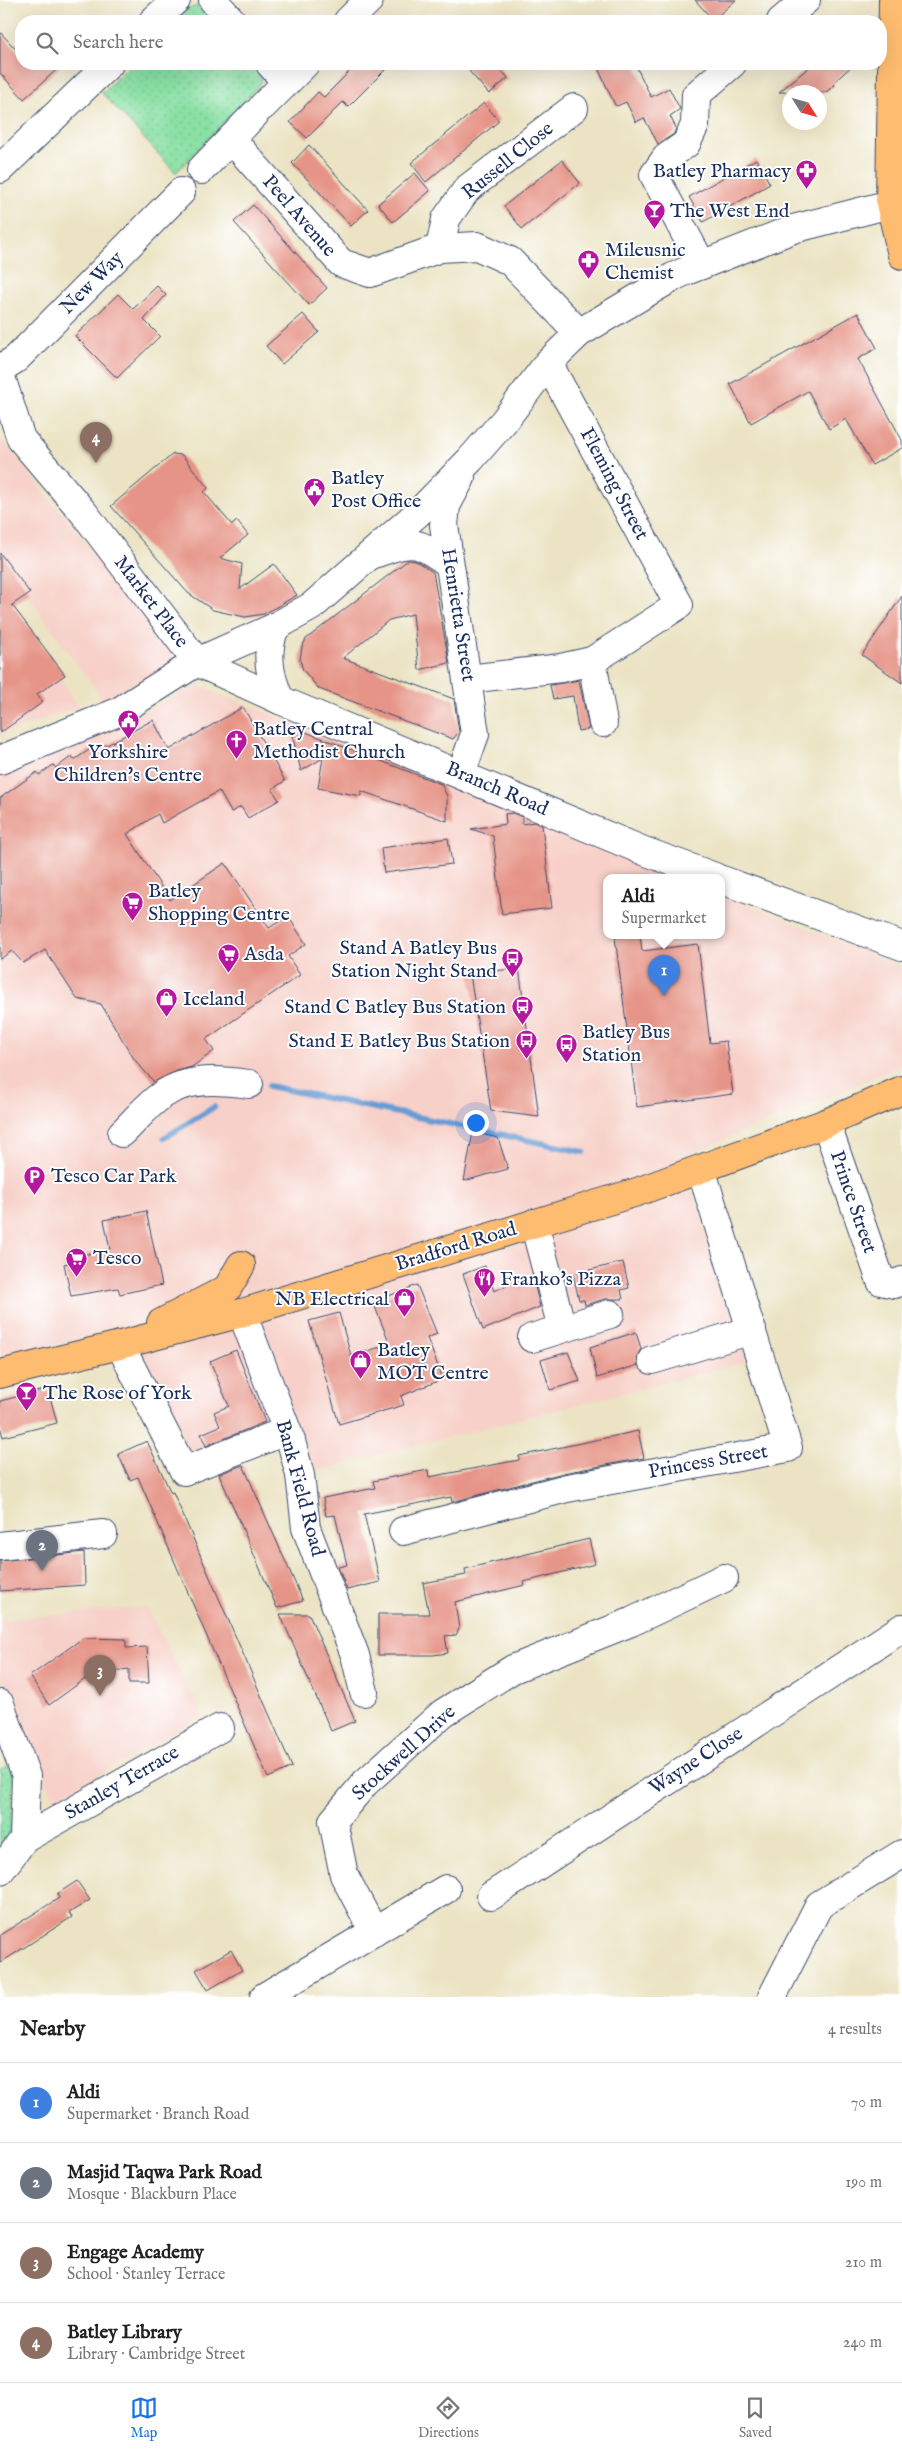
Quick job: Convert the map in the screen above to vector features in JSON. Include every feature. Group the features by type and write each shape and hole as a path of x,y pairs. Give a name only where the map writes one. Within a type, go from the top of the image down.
{"main road":[{"path":"893,0 896,202 902,255"},
{"name":"Bradford Road","path":"0,1374 120,1346 242,1313 637,1192 826,1123 902,1090"},
{"path":"120,1346 227,1289 241,1265"}],"street":[{"path":"160,15 176,0"},
{"path":"213,0 227,15"},
{"path":"354,15 370,0"},
{"path":"788,15 806,0"},
{"path":"5,175 103,70"},
{"path":"201,170 259,110 287,70"},
{"path":"702,265 654,175 666,158 686,144 695,125 696,95 725,70"},
{"name":"Russell Close","path":"440,248 446,219 467,189 574,108"},
{"name":"Peel Avenue","path":"231,139 341,263 370,273 440,248 477,246 510,261 579,333"},
{"name":"New Way","path":"0,369 16,359 181,192"},
{"path":"2,754 118,712 197,662 275,627 312,606 372,555 470,460 504,421 548,363 579,333 673,277 702,265 793,229 896,202"},
{"name":"Fleming Street","path":"548,363 679,605 592,661"},
{"name":"Market Place","path":"0,374 21,439 106,542 197,662"},
{"name":"Henrietta Street","path":"461,774 475,734 468,679 448,563 444,525 446,506 470,460"},
{"path":"372,555 401,544 423,545 448,563"},
{"path":"275,627 269,642 268,656 272,681 280,700"},
{"path":"468,679 561,668 592,661 602,723"},
{"name":"Branch Road","path":"197,662 280,700 644,851 707,874"},
{"path":"725,881 902,946"},
{"path":"122,1132 162,1095 193,1082 226,1080 249,1084"},
{"name":"Prince Street","path":"826,1123 891,1281"},
{"name":"Princess Street","path":"403,1531 567,1488 788,1448 701,1169"},
{"path":"534,1223 562,1328"},
{"name":"Bank Field Road","path":"242,1313 286,1430 300,1475 306,1528 355,1655 364,1692"},
{"path":"532,1338 610,1314"},
{"path":"652,1360 752,1330"},
{"path":"120,1346 184,1471 286,1430"},
{"path":"0,1546 103,1534"},
{"name":"Stockwell Drive","path":"374,1932 344,1875 334,1821 365,1782 443,1713 513,1669 631,1622 724,1578"},
{"name":"Wayne Close","path":"490,1896 902,1628"},
{"path":"0,1704 8,1754 26,1776 24,1839 0,1871"},
{"name":"Stanley Terrace","path":"24,1839 220,1728"},
{"path":"772,1997 819,1905 902,1854"},
{"path":"264,1997 446,1889"}],"shaded area":[{"path":"0,437 179,658 106,704 22,588 12,600 79,707 0,735"},
{"path":"197,685 672,874 603,874 603,939 725,939 725,895 902,967 902,1066 682,1157 746,1362 319,1470 275,1439 197,1470 137,1353 129,1328 0,1358 0,776 73,746"},
{"path":"147,1607 203,1716 55,1800 19,1728 0,1677 0,1620"}],"green space":[{"path":"197,6 203,7 213,15 180,15 186,10"},
{"path":"125,70 260,70 262,74 261,83 176,173 102,93"},
{"path":"14,1764 10,1836 0,1850 0,1769"}],"building":[{"path":"695,0 736,0 719,15 708,15"},
{"path":"0,32 15,48 15,70 56,70 24,99 0,73"},
{"path":"351,70 385,70 348,107 343,102 307,138 290,122 318,92 324,97"},
{"path":"468,70 501,70 508,78 489,94"},
{"path":"599,70 638,70 651,97 669,88 680,109 670,116 676,128 674,134 658,144 644,118 636,122 626,102 615,105"},
{"path":"806,70 847,70 833,83 835,85 827,91 827,85 788,85"},
{"path":"484,103 499,121 426,182 411,163"},
{"path":"309,145 368,210 351,226 292,163"},
{"path":"756,159 770,184 703,222 689,197"},
{"path":"562,160 580,183 522,229 504,206"},
{"path":"415,173 430,191 393,222 378,204"},
{"path":"253,205 327,288 309,305 234,222"},
{"path":"157,286 166,295 144,320 160,336 117,378 75,336 118,294 133,309"},
{"path":"858,313 877,348 858,359 902,440 902,448 872,465 846,419 829,429 808,391 751,423 730,384"},
{"path":"303,314 319,332 282,364 266,346"},
{"path":"173,454 182,455 208,488 204,492 232,525 237,521 248,535 220,558 242,564 240,589 274,564 297,595 264,614 245,617 213,610 188,593 111,506"},
{"path":"0,553 30,593 12,605 65,675 37,694 43,702 0,733"},
{"path":"408,560 416,561 433,572 449,663 419,670 413,614 389,620 343,658 454,699 459,732 453,739 319,689 303,670 300,660 302,647 306,639"},
{"path":"902,596 902,683 862,655"},
{"path":"579,680 589,729 578,731 573,696 553,699 550,685"},
{"name":"Batley Shopping Centre","path":"243,707 285,781 272,789 279,800 248,818 241,807 231,812 219,791 162,823 158,814 127,834 170,900 225,863 269,928 288,916 306,944 288,956 300,975 206,1039 214,1051 192,1067 177,1071 154,1082 134,1059 101,1004 77,999 45,950 23,963 12,951 0,959 0,798 37,772 39,775 53,765 56,768 72,756 74,760 92,748 94,752 153,720 169,750"},
{"path":"290,726 441,784 447,796 447,821 361,791 361,796 318,788 323,758 301,771"},
{"path":"513,813 522,817 522,824 534,822 542,825 552,908 502,914 493,836 471,829 506,824 505,814"},
{"path":"448,838 452,864 384,873 381,848"},
{"path":"615,939 640,939 642,951 698,944 710,1043 726,1041 733,1094 637,1107"},
{"path":"519,968 539,1117 491,1111 470,974"},
{"path":"473,1132 498,1138 508,1169 464,1181"},
{"path":"146,1211 162,1285 120,1294 118,1288 71,1296 64,1264 84,1259 83,1255 110,1249 104,1220"},
{"path":"623,1262 629,1288 621,1290 623,1299 605,1299 585,1305 584,1300 579,1300 573,1274"},
{"path":"485,1266 494,1291 532,1275 540,1307 483,1330 463,1274"},
{"path":"417,1285 437,1334 427,1338 443,1379 401,1396 404,1405 339,1424 309,1321 339,1313 351,1356 390,1344 373,1302"},
{"path":"636,1332 641,1349 637,1356 638,1365 597,1378 590,1347"},
{"path":"236,1350 265,1422 206,1446 201,1434 220,1426 214,1412 229,1406 210,1361"},
{"path":"568,1352 580,1381 550,1390 541,1360"},
{"name":"The Rose of York","path":"48,1389 57,1423 3,1437 0,1426 0,1401"},
{"path":"638,1431 644,1458 563,1473 452,1502 451,1497 364,1514 380,1582 347,1590 338,1567 347,1565 335,1515 326,1516 323,1498 375,1488 373,1481 428,1470 429,1477 519,1460 519,1456"},
{"path":"147,1441 171,1493 173,1492 292,1767 268,1778 138,1477 130,1480 118,1454"},
{"path":"243,1465 303,1601 277,1608 219,1474"},
{"path":"589,1539 595,1564 524,1582 525,1585 455,1602 459,1629 456,1635 445,1636 448,1653 433,1655 378,1655 378,1614 429,1614 423,1583 466,1575 465,1569"},
{"path":"84,1552 85,1585 0,1591 0,1561"},
{"path":"280,1614 309,1614 355,1721 331,1731"},
{"path":"83,1638 126,1639 126,1648 147,1647 149,1683 129,1683 129,1669 92,1674 49,1705 30,1676"},
{"path":"77,1881 90,1900 69,1913 72,1917 0,1963 0,1935 59,1898 57,1894"},
{"path":"231,1950 242,1970 208,1990 196,1970"}],"waterway":[{"path":"269,1086 584,1152"},
{"path":"164,1138 214,1107"}],"place":[{"name":"Batley Pharmacy","path":"807,190"},
{"name":"The West End","path":"654,230"},
{"name":"Mileusnic Chemist","path":"589,280"},
{"name":"Batley Library","path":"96,463"},
{"name":"Batley Post Office","path":"315,508"},
{"name":"Yorkshire Children's Centre","path":"128,739"},
{"name":"Batley Central Methodist Church","path":"237,760"},
{"name":"Batley Shopping Centre","path":"132,922"},
{"name":"Asda","path":"228,973"},
{"name":"Stand A Batley Bus Station Night Stand","path":"513,978"},
{"name":"Aldi","path":"664,996"},
{"name":"Iceland","path":"167,1018"},
{"name":"Stand C Batley Bus Station","path":"522,1026"},
{"name":"Stand E Batley Bus Station","path":"526,1060"},
{"name":"Batley Bus Station","path":"566,1063"},
{"name":"Tesco Car Park","path":"35,1195"},
{"name":"Tesco","path":"77,1277"},
{"name":"Franko's Pizza","path":"484,1298"},
{"name":"NB Electrical","path":"405,1318"},
{"name":"Batley MOT Centre","path":"361,1380"},
{"name":"The Rose of York","path":"27,1412"},
{"name":"Masjid Taqwa Park Road","path":"42,1571"},
{"name":"Engage Academy","path":"100,1696"}]}
